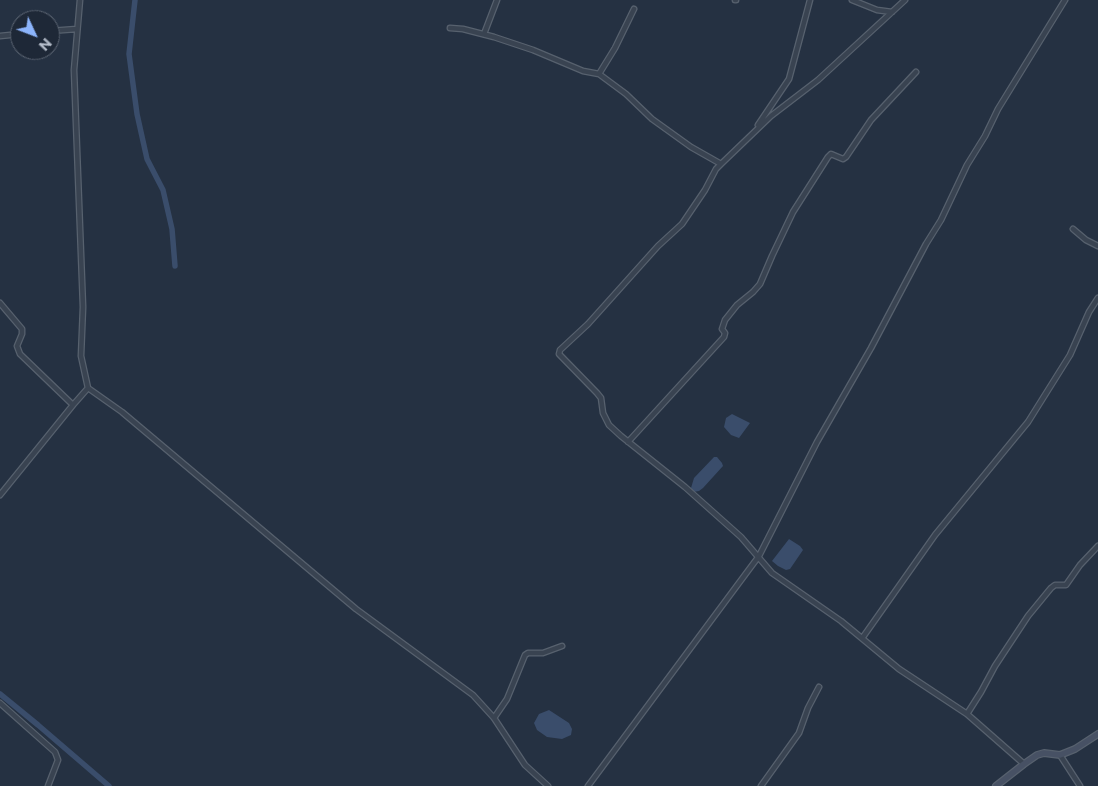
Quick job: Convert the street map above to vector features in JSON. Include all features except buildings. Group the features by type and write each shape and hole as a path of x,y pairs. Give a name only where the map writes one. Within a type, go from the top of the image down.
{"street":[{"path":"80,0 74,70 83,307 81,356 88,388 122,412 356,609 473,695 494,718 525,766 548,786"},
{"path":"484,34 498,0"},
{"path":"753,132 789,79 810,0"},
{"path":"852,0 877,10 892,12"},
{"path":"905,0 818,80 753,132 716,169 705,190 682,224 658,246 588,324 560,350 559,354 601,398 603,413 610,425 628,442 685,487 741,537 772,573 819,604 863,637 899,669 967,714 1024,764"},
{"path":"588,786 759,556 817,442 941,220 967,165 986,136 998,109 1065,0"},
{"path":"599,74 615,48 634,9"},
{"path":"450,28 484,34 533,50 583,71 599,74 626,94 652,119 691,147 721,164"},
{"path":"60,30 77,29"},
{"path":"628,442 724,337 722,329 725,320 737,305 760,284 793,212 831,154 843,159 846,157 871,120 916,72"},
{"path":"1073,229 1086,240 1098,246"},
{"path":"863,637 935,535 1028,422 1067,360 1089,312 1098,298"},
{"path":"0,303 22,329 17,346 20,354 73,405"},
{"path":"0,496 88,388"},
{"path":"967,714 994,666 1028,616 1051,588 1066,585 1098,546"},
{"path":"494,718 507,698 525,655 528,653 543,653 562,646"},
{"path":"761,786 799,733 808,708 819,688"},
{"path":"0,703 55,752 58,760 48,786"},
{"path":"996,786 1040,754 1060,755 1075,749 1098,734"},
{"path":"1060,755 1080,786"}],"water":[{"path":"732,414 750,423 739,438 731,435 724,427 726,418"},
{"path":"714,457 717,457 723,466 703,488 693,492 691,488 694,478"},
{"path":"789,539 803,550 790,569 786,570 772,561"},
{"path":"549,710 569,723 572,729 571,735 562,739 547,737 537,730 534,723 539,714"}],"waterway":[{"path":"135,0 129,54 137,114 147,159 163,190 172,229 175,266"},
{"path":"0,694 109,786"}]}
